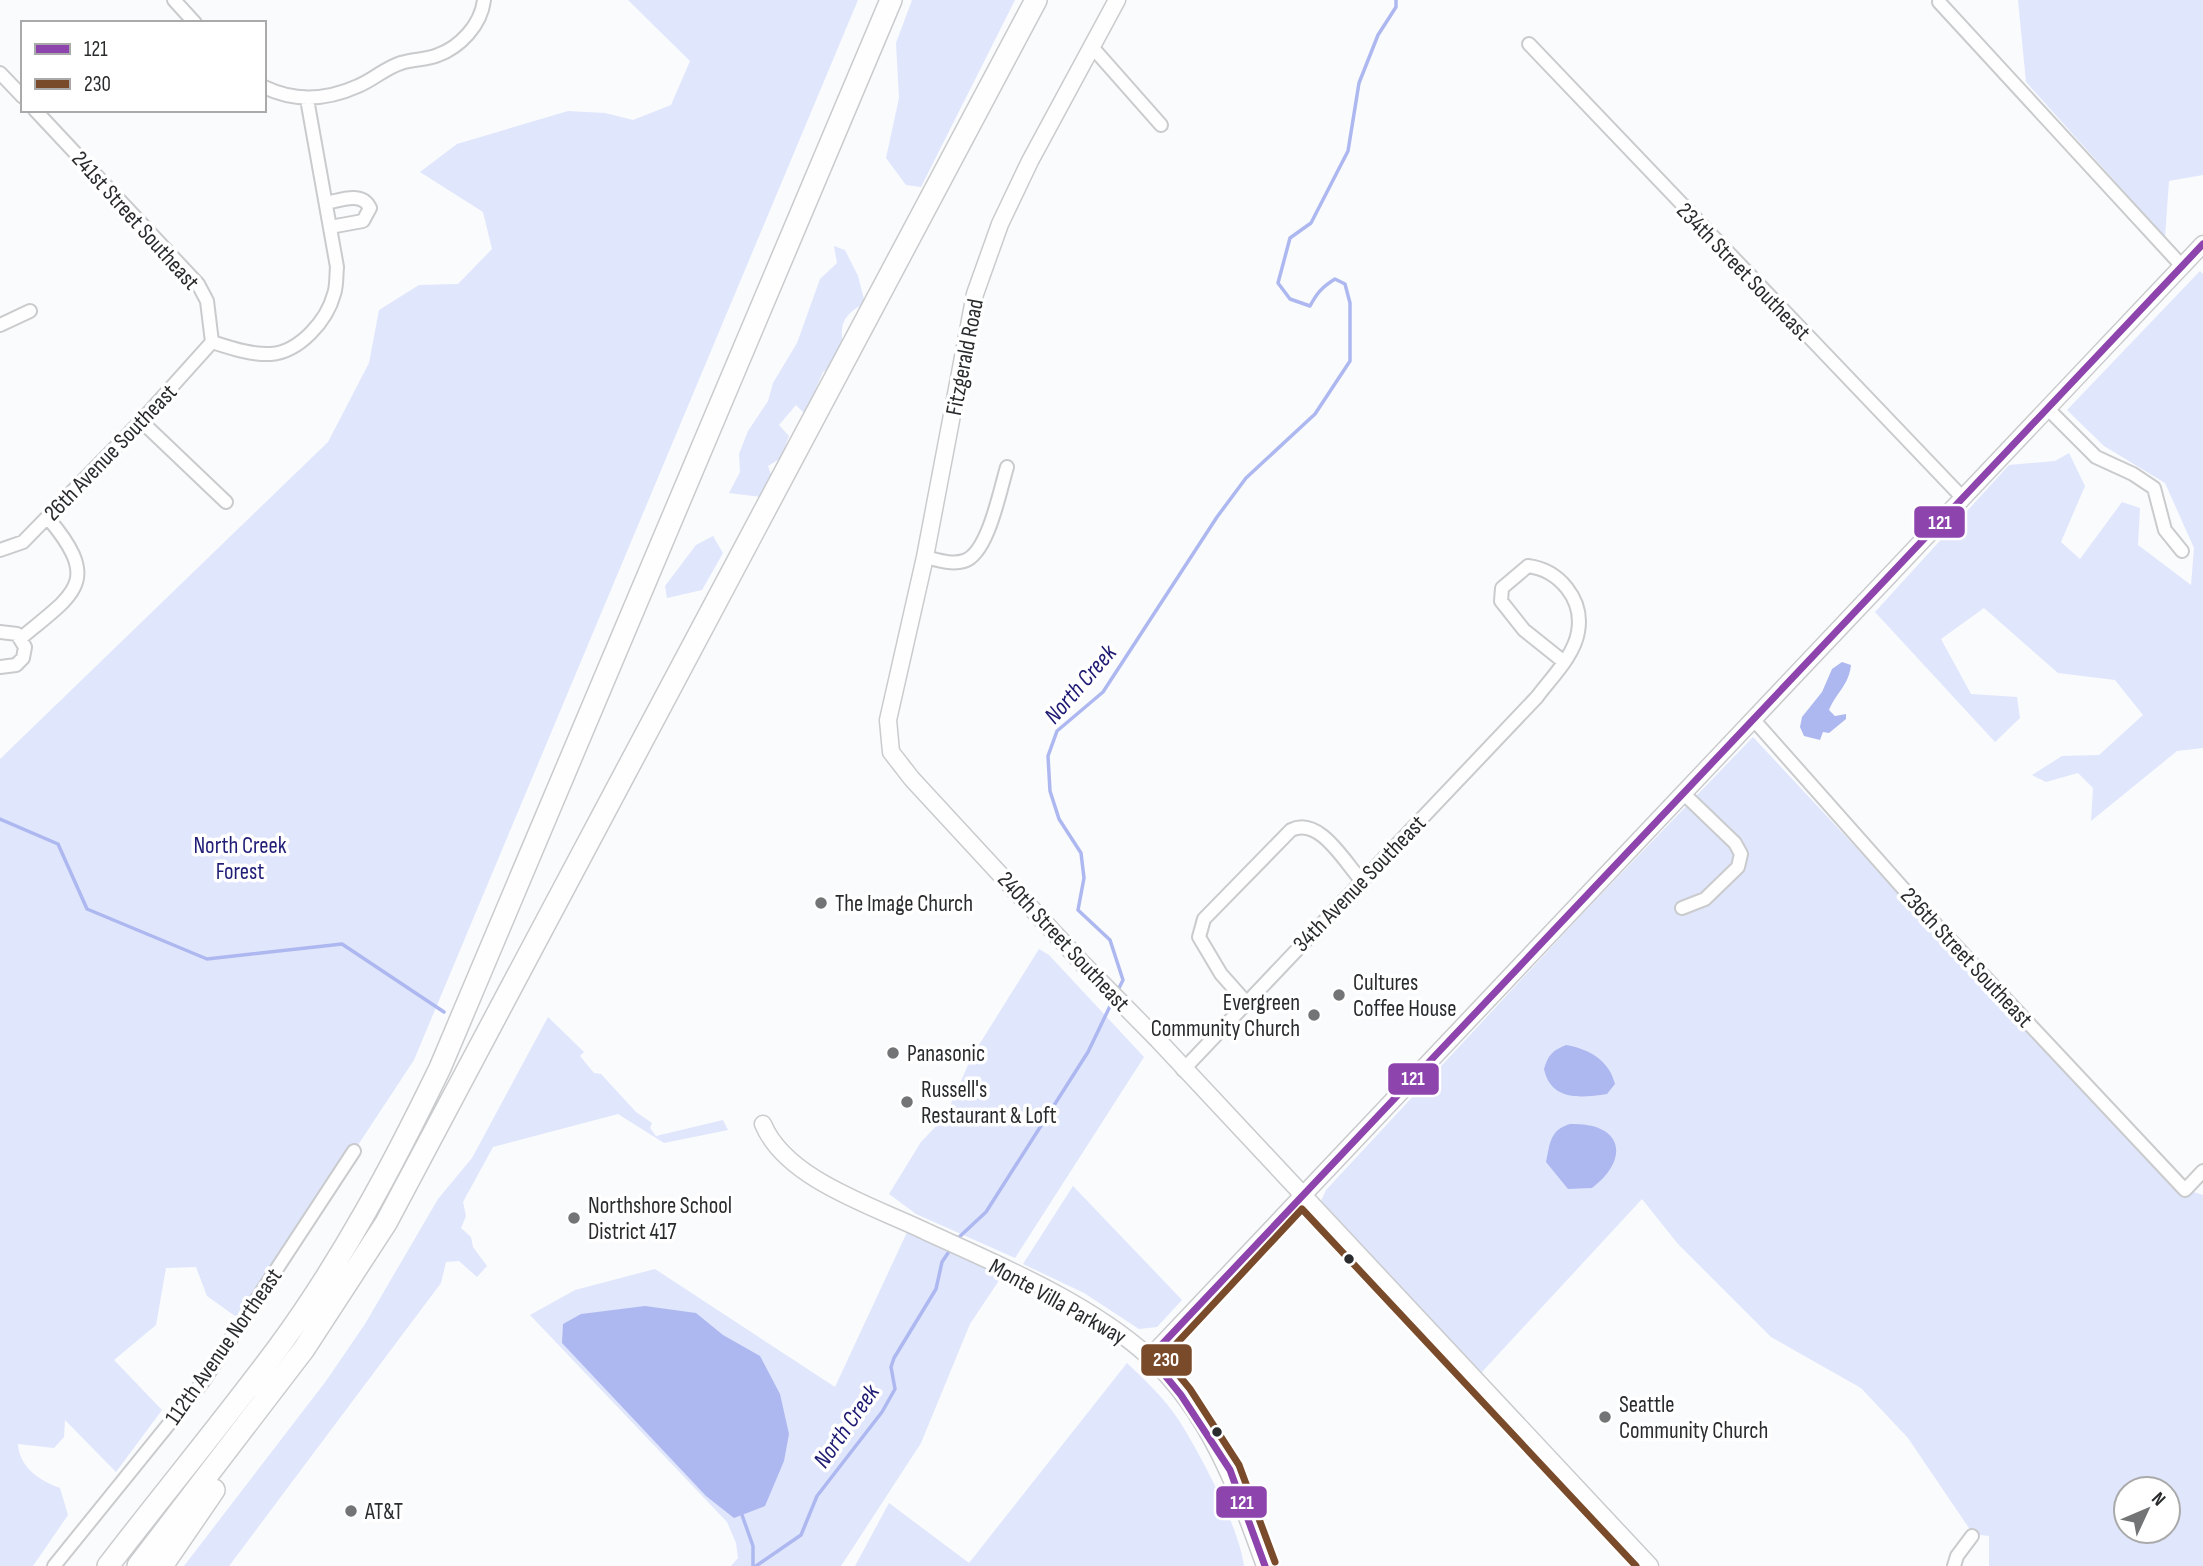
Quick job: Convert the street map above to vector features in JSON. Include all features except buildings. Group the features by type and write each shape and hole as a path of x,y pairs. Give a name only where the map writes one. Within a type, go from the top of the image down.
{"highway":[{"path":"108,1566 279,1347 345,1246 403,1143 456,1030 891,0"},
{"path":"118,1566 260,1384 326,1290 372,1216 427,1113 469,1021 900,0"},
{"path":"1013,58 1036,0"},
{"path":"138,1566 304,1349 364,1258 599,833 1013,58 1049,0"},
{"path":"153,1566 333,1328 395,1230 599,833"},
{"path":"162,1566 242,1450"}],"street":[{"path":"174,0 193,21"},
{"path":"266,88 307,99 328,96 358,86 399,64 437,56 462,42 474,24 484,0"},
{"name":"Fitzgerald Road","path":"888,739 888,720 925,557 975,294 985,263 1030,161 1094,48 1117,0"},
{"path":"1939,2 2182,266"},
{"name":"234th Street Southeast","path":"1529,44 1961,496"},
{"path":"1094,48 1161,125"},
{"path":"0,73 21,95"},
{"path":"212,342 243,352 272,354 294,348 310,334 334,295 337,267 307,99"},
{"name":"241st Street Southeast","path":"37,112 198,284 207,301 212,342"},
{"path":"326,202 359,197 366,201 370,208 363,220 330,227"},
{"path":"1150,1357 1961,496 2048,409 2203,244"},
{"path":"0,325 30,311"},
{"name":"26th Avenue Southeast","path":"0,550 23,542 48,518 142,421 212,342"},
{"path":"2048,409 2096,457 2133,474 2154,488 2165,530 2182,551"},
{"path":"142,421 226,502"},
{"path":"925,557 953,563 975,555 983,544 1007,467"},
{"path":"21,638 64,602 74,589 77,577 75,553 48,518"},
{"name":"34th Avenue Southeast","path":"1183,1070 1537,697 1563,662 1578,631 1571,595 1556,575 1528,566 1502,589 1502,601 1524,630 1563,662"},
{"path":"0,632 12,632 21,638 25,652 20,662 11,667 0,667"},
{"name":"236th Street Southeast","path":"1753,719 1924,912 2185,1189 2203,1171"},
{"name":"240th Street Southeast","path":"888,739 899,764 1105,988 1650,1566"},
{"path":"1682,908 1705,899 1738,867 1741,854 1735,843 1683,793"},
{"path":"1245,1002 1221,974 1199,937 1204,919 1291,830 1301,825 1312,827 1361,880"},
{"name":"Monte Villa Parkway","path":"763,1124 776,1149 790,1162 874,1208 975,1255 1088,1313 1122,1334 1150,1357 1189,1405 1230,1470 1265,1566"},
{"name":"112th Avenue Northeast","path":"54,1566 202,1383 354,1151"},
{"path":"1954,1566 1957,1556 1972,1536"}],"green space":[{"name":"North Creek Forest","path":"628,0 858,0 414,1060 242,1321 207,1296 196,1267 166,1268 156,1325 114,1360 162,1410 116,1472 65,1420 64,1437 54,1448 18,1444 26,1466 45,1481 60,1488 68,1515 33,1566 0,1566 0,759 328,442 369,363 379,310 419,285 458,284 492,249 483,212 420,172 457,144 568,111 605,113 633,120 671,105 690,61"},
{"path":"912,0 1015,0 921,187 906,185 886,158 899,98 896,43"},
{"path":"2018,0 2203,0 2203,175 2169,181 2165,237 2026,82"},
{"path":"834,246 845,250 858,276 865,303 847,316 842,328 839,363 823,372 805,414 796,405 779,425 789,436 781,458 768,466 774,483 761,497 729,493 740,472 739,454 748,431 768,401 773,383 797,343 820,279 837,263"},
{"path":"2200,271 2203,274 2203,748 2177,751 2091,821 2093,788 2078,773 2046,782 2032,775 2062,756 2099,755 2143,715 2115,680 2058,673 1984,608 1941,639 1971,694 2017,697 2020,718 1995,742 1875,612 2009,465 2055,461 2069,453 2085,486 2061,542 2080,559 2122,502 2140,508 2138,545 2191,585 2194,548 2165,483 2104,446 2067,410"},
{"path":"713,536 723,553 702,590 667,598 665,586 696,545"},
{"path":"1753,737 1920,916 2185,1189 2203,1195 2203,1566 1989,1566 1989,1536 1973,1534 1908,1438 1861,1388 1771,1337 1678,1244 1642,1199 1481,1373 1321,1201 1326,1190 1586,910"},
{"path":"1039,949 1049,955 1144,1057 1015,1258 916,1214 889,1194 921,1142 945,1117 972,1056"},
{"path":"548,1017 584,1052 580,1056 594,1073 601,1074 636,1112 652,1123 650,1128 656,1136 723,1120 728,1130 664,1143 618,1114 493,1147 463,1202 466,1216 461,1228 471,1237 473,1247 487,1266 477,1277 459,1261 446,1262 441,1283 229,1566 184,1566 326,1381 365,1324 438,1199 472,1158"},
{"path":"1073,1186 1182,1300 1157,1327 1139,1329 1084,1293 1023,1264"},
{"path":"908,1230 1002,1276 970,1324 921,1443 841,1566 731,1566 738,1558 736,1543 727,1522 530,1315 575,1290 655,1269 835,1387"},
{"path":"1127,1363 1167,1404 1187,1433 1227,1511 1244,1566 855,1566 889,1503 969,1563"}],"water":[{"path":"1842,662 1851,665 1850,672 1829,710 1835,716 1846,714 1846,719 1829,733 1823,732 1820,740 1804,736 1800,727 1802,717 1822,692 1832,669"},
{"path":"1566,1045 1583,1049 1603,1062 1615,1084 1607,1094 1568,1095 1553,1087 1544,1069 1552,1054"},
{"path":"1570,1124 1601,1129 1610,1135 1615,1144 1613,1165 1592,1188 1568,1189 1546,1162 1554,1134"},
{"path":"645,1306 696,1313 723,1335 760,1356 780,1394 789,1434 784,1461 765,1506 734,1518 706,1496 562,1343 563,1324 581,1314"}],"waterway":[{"name":"North Creek","path":"1117,992 1123,980 1110,940 1078,910 1084,878 1081,853 1059,819 1050,791 1048,756 1057,731 1103,692 1217,517 1246,478 1315,414 1350,361 1350,303 1345,284 1335,279 1320,291 1310,306 1290,299 1278,283 1290,238 1311,223 1348,151 1359,83 1378,35 1396,7 1396,0"},
{"path":"0,819 58,844 87,909 207,959 342,944 444,1012"},
{"name":"North Creek","path":"956,1240 986,1212 1088,1052 1112,1002"},
{"name":"North Creek","path":"756,1566 801,1535 817,1496 882,1412 895,1389 891,1367 894,1358 936,1289 942,1262 952,1247"},
{"path":"742,1515 753,1546 753,1566"}],"transit line":[{"name":"121","path":"1150,1357 2203,244"},
{"name":"230","path":"1275,1562 1239,1465 1190,1389 1164,1357 1302,1209 1636,1566"},
{"name":"121","path":"1150,1357 1181,1395 1230,1470 1265,1566"}],"place":[{"name":"The Image Church","path":"821,903"},
{"name":"Cultures Coffee House","path":"1339,995"},
{"name":"Evergreen Community Church","path":"1314,1015"},
{"name":"Panasonic","path":"893,1053"},
{"name":"Russell's Restaurant & Loft","path":"907,1102"},
{"name":"Northshore School District 417","path":"574,1218"},
{"name":"Seattle Community Church","path":"1605,1417"},
{"name":"AT&T","path":"351,1511"}]}
